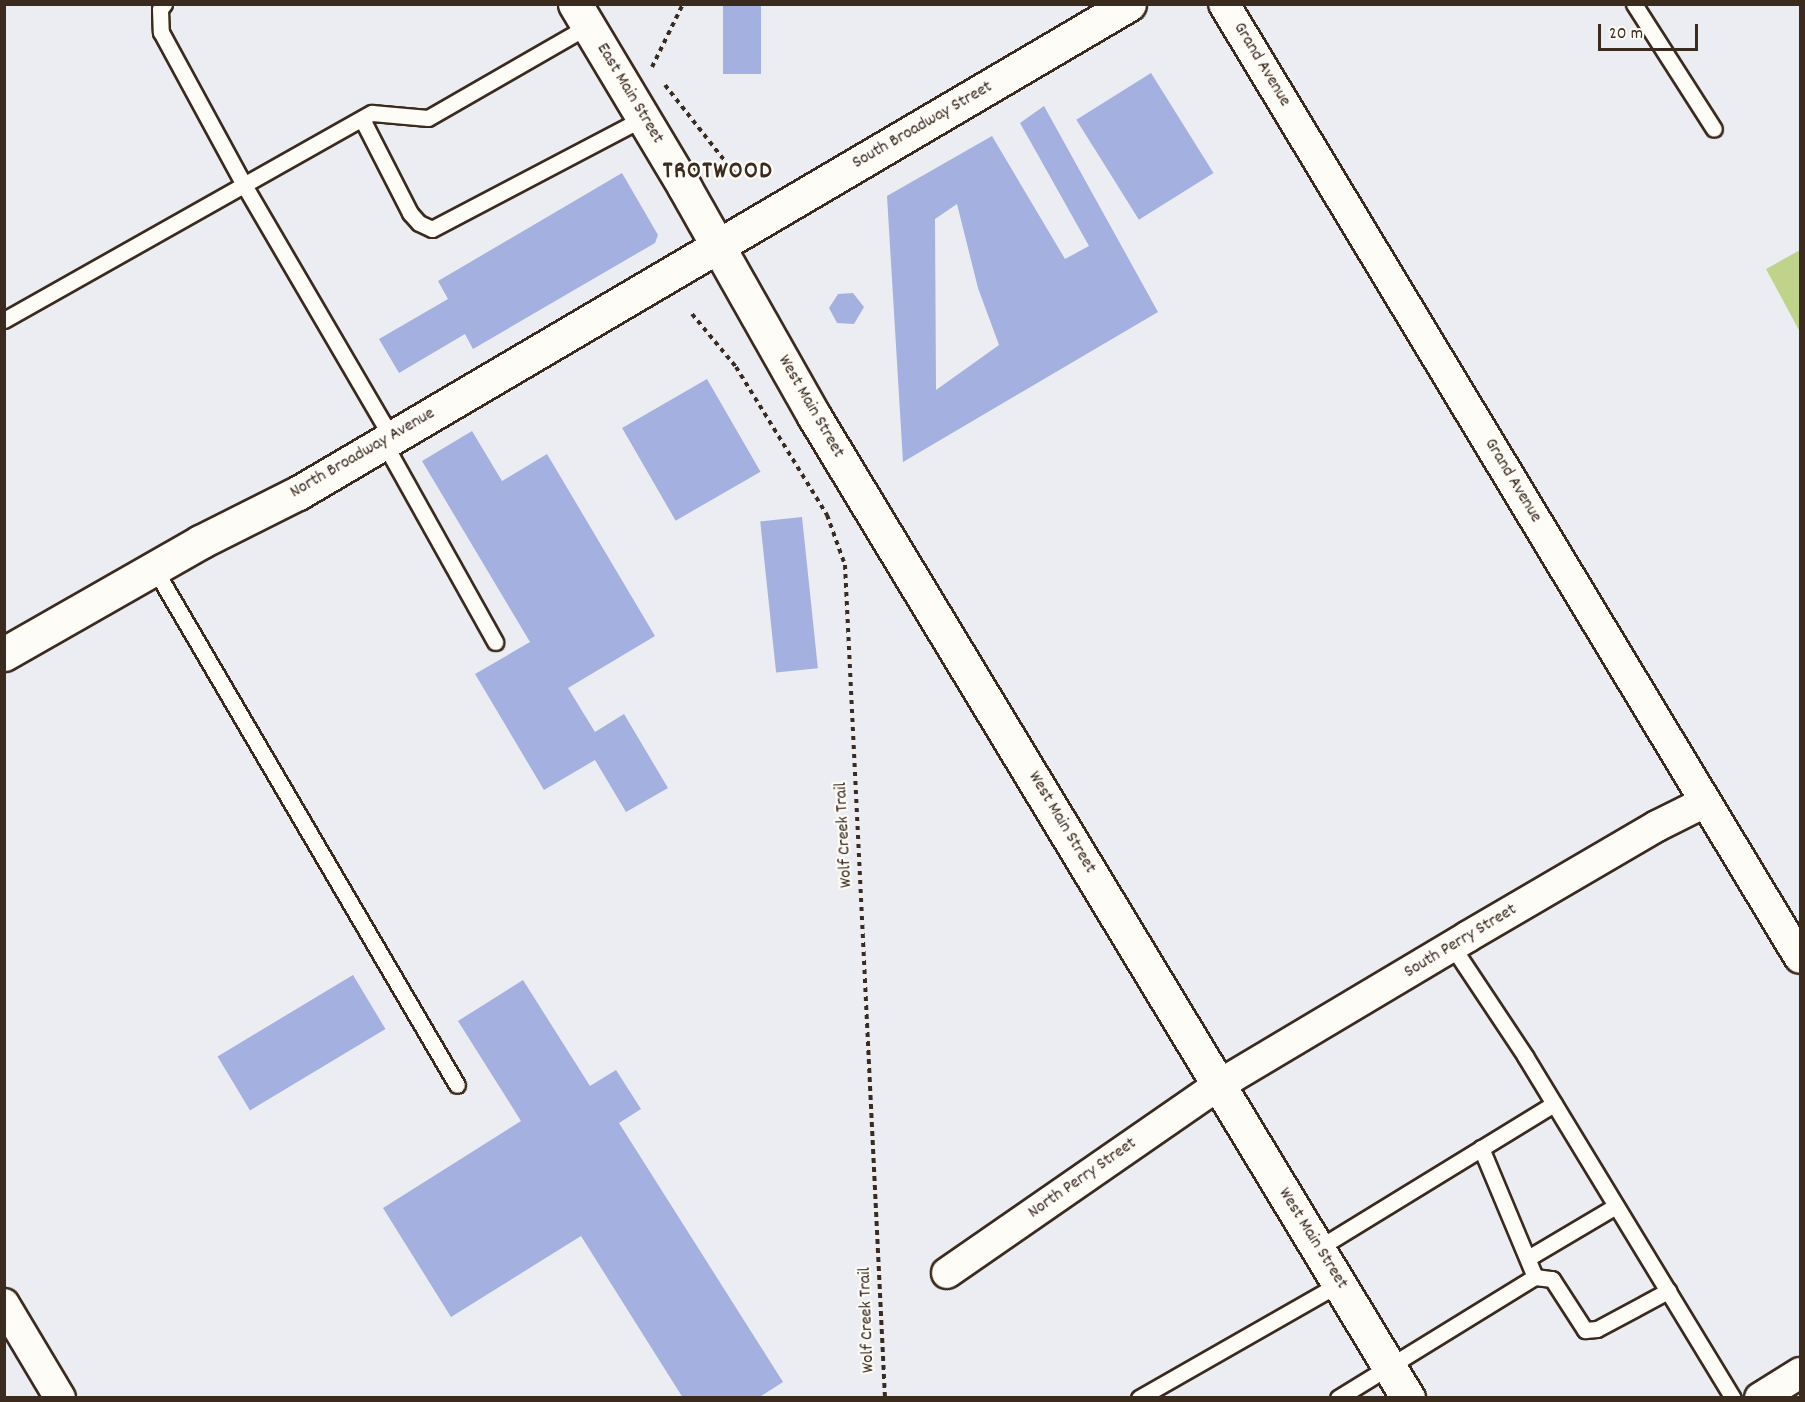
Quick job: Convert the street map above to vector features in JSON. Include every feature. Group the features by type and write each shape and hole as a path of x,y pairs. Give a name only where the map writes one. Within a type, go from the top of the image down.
{"main road":[{"name":"South Broadway Street","path":"717,247 1129,4"},
{"name":"East Main Street","path":"581,15 717,247"},
{"name":"North Broadway Avenue","path":"4,654 154,568 298,493 717,247"},
{"name":"West Main Street","path":"717,247 814,416 1408,1398"}],"street":[{"name":"Grand Avenue","path":"1224,4 1800,958"},
{"name":"South Perry Street","path":"1219,1085 1647,832 1705,802"},
{"name":"North Perry Street","path":"947,1273 1219,1085"},
{"path":"4,1304 60,1398"},
{"path":"1760,1398 1800,1373"}],"lane":[{"path":"164,4 160,9 161,32 244,185 388,440 495,642"},
{"path":"1634,4 1714,129"},
{"path":"4,320 372,113 428,118 581,15"},
{"path":"362,119 410,213 419,223 432,229 643,118"},
{"path":"154,568 457,1085"},
{"path":"1452,946 1554,1104 1733,1398"},
{"path":"1317,1249 1554,1104"},
{"path":"1481,1148 1535,1277"},
{"path":"1528,1258 1616,1206"},
{"path":"1338,1398 1535,1277 1552,1279 1585,1330 1597,1329 1668,1292"},
{"path":"1139,1398 1339,1284"}],"path":[{"path":"658,75 651,66 683,4"},
{"path":"665,84 735,174"},
{"name":"Wolf Creek Trail","path":"692,314 736,367 826,515 845,565 885,1398"}],"green space":[{"path":"1800,250 1800,332 1766,269"}],"building":[{"path":"723,4 761,4 761,74 723,74"},
{"path":"1151,73 1214,173 1139,220 1076,120"},
{"path":"1044,106 1158,312 903,462 887,196 992,136 1065,259 1089,246 1020,123","holes":["957,204 978,288 999,345 936,390 935,219"]},
{"path":"622,173 658,235 655,243 473,349 465,334 399,373 379,339 448,299 438,281"},
{"path":"853,293 864,307 854,324 837,323 829,308 838,294"},
{"path":"707,379 761,472 676,521 622,428"},
{"path":"472,431 502,481 547,454 655,636 568,688 595,732 624,714 668,788 626,812 595,760 544,790 475,674 530,642 422,461"},
{"path":"802,517 818,668 776,673 760,521"},
{"path":"353,975 385,1029 250,1110 218,1056"},
{"path":"523,980 590,1086 616,1070 641,1109 619,1123 783,1382 758,1398 683,1398 581,1236 451,1317 383,1208 521,1121 458,1021"}],"district":[{"name":"TROTWOOD","path":"718,173"}]}
